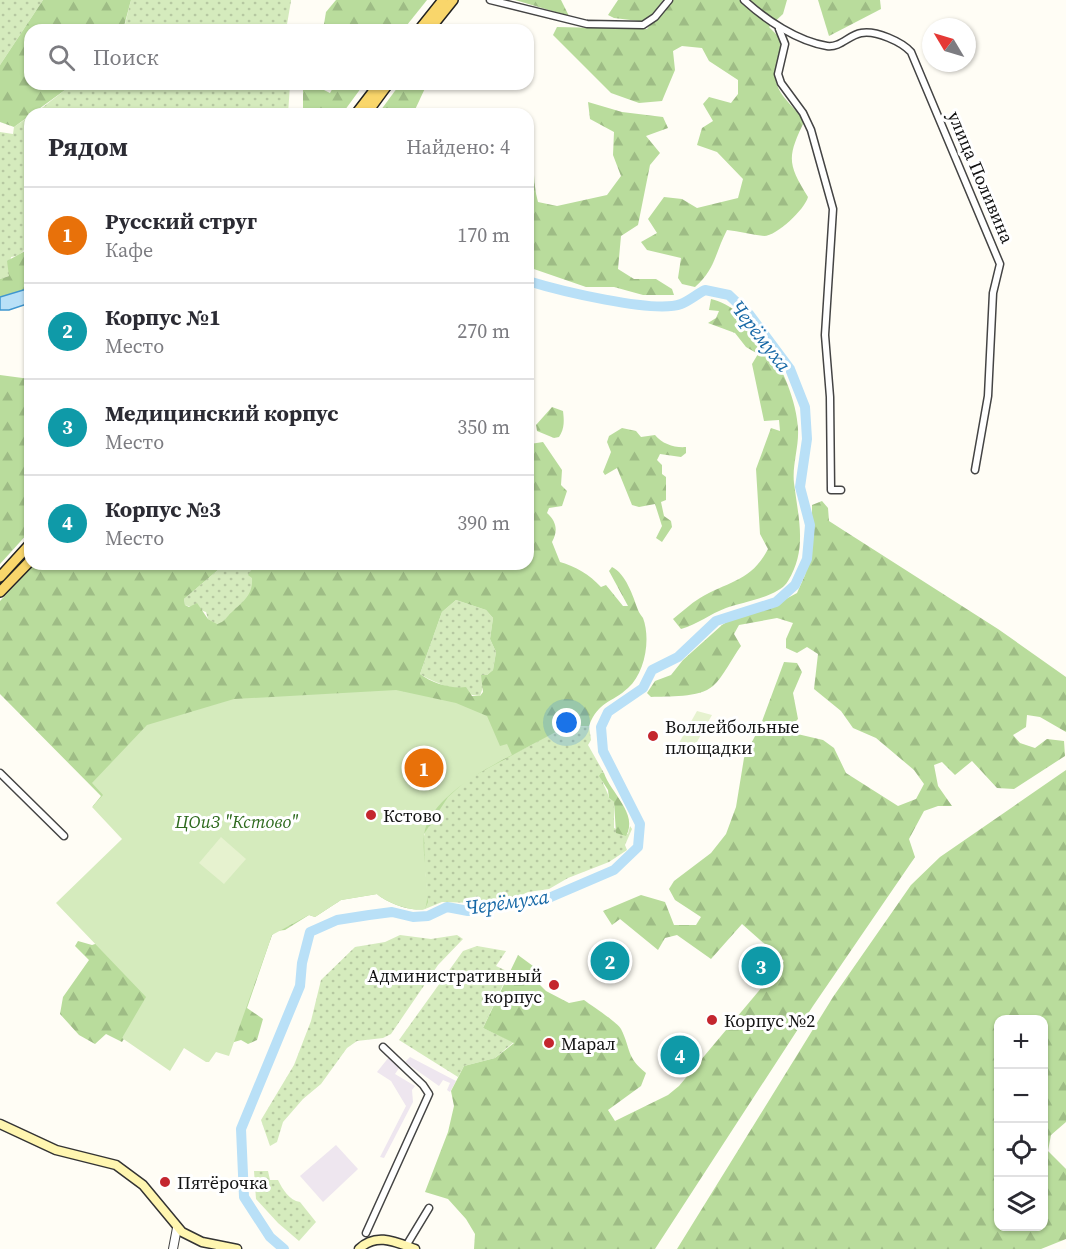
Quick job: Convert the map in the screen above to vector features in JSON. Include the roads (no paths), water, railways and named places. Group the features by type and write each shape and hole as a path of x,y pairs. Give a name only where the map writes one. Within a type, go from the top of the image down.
{"main road":[{"path":"424,24 443,0"},
{"path":"434,24 453,0"},
{"path":"361,108 374,90"},
{"path":"370,108 384,90"},
{"path":"0,577 24,551"},
{"path":"0,592 24,567"},
{"path":"0,1124 46,1146 101,1160 123,1169 149,1191 177,1228 202,1242 237,1249"},
{"path":"359,1249 368,1242 378,1239 411,1247"}],"street":[{"path":"490,0 587,24 643,26 655,17 669,0"},
{"path":"744,0 779,29 785,44 778,74 786,92 803,113 811,130 832,209 825,335 830,397 831,490 841,490"},
{"name":"улица Поливина","path":"779,29 830,46 860,33 871,33 906,46 912,52 1000,264 993,293 988,396 975,470"},
{"path":"0,773 64,836"},
{"path":"366,1233 429,1094 423,1085 383,1047"},
{"path":"411,1247 429,1208"},
{"path":"173,1249 177,1228"}],"water":[{"path":"24,290 24,305 9,310 0,310 0,297"}],"waterway":[{"name":"Черёмуха","path":"284,1249 270,1237 244,1197 241,1129 300,986 302,963 310,932 337,920 369,915 392,912 413,917 428,916 447,907 468,911 551,897 614,870 638,847 640,824 603,751 601,727 608,712 643,688 652,670 678,657 716,621 776,602 795,585 807,559 810,525 800,487 807,439 805,407 790,369 749,314 729,295 705,290 681,304 650,306 605,300 534,283"}],"place":[{"name":"Воллейбольные площадки","path":"653,736"},
{"name":"Русский струг","path":"424,768"},
{"name":"Кстово","path":"371,815"},
{"name":"Корпус №1","path":"610,961"},
{"name":"Медицинский корпус","path":"761,966"},
{"name":"Административный корпус","path":"554,985"},
{"name":"Корпус №2","path":"712,1020"},
{"name":"Марал","path":"549,1043"},
{"name":"Корпус №3","path":"680,1055"},
{"name":"Пятёрочка","path":"165,1182"}],"park label":[{"name":"ЦОиЗ \"Кстово\"","path":"237,821"}]}
